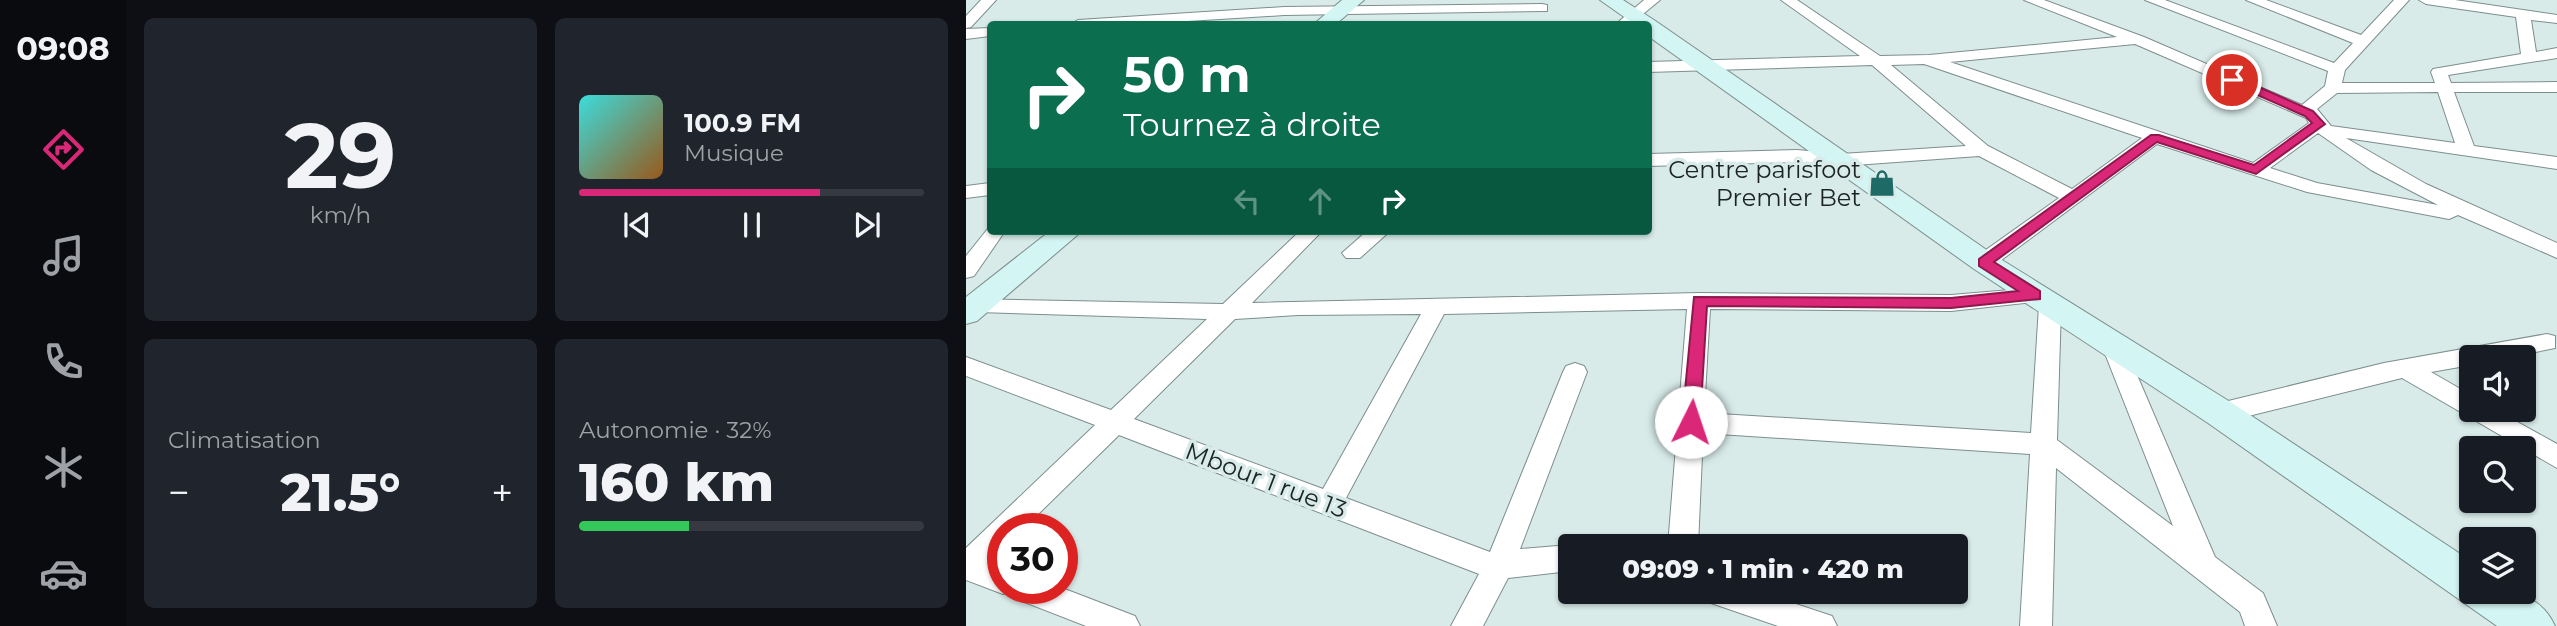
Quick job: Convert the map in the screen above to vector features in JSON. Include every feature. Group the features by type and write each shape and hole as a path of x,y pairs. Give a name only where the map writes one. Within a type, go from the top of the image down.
{"street":[{"path":"966,24 989,0"},
{"path":"1610,0 1636,21"},
{"path":"1639,21 1653,0"},
{"path":"1788,0 1877,61 1982,150 2073,197"},
{"path":"2152,0 2337,69"},
{"path":"2253,0 2365,42"},
{"path":"2333,88 2337,69 2402,0"},
{"path":"2426,0 2519,9 2557,19"},
{"path":"2040,1 2139,40 2318,123 2424,192 2476,218 2557,251"},
{"path":"1106,21 1283,12 1349,5 1546,4"},
{"path":"1528,21 1546,4"},
{"path":"1328,21 1349,5"},
{"path":"2519,9 2529,57"},
{"path":"966,34 987,32"},
{"path":"1652,32 1706,66 1984,262 2220,413 2459,576"},
{"path":"1652,67 1925,59 2139,40"},
{"path":"2466,149 2439,74 2441,71 2557,53"},
{"path":"1925,59 2314,188 2476,218"},
{"path":"2557,87 2333,88 2315,99 2308,108 2318,123 2557,163"},
{"path":"2256,170 2318,123"},
{"path":"1984,262 2155,137"},
{"path":"1652,160 1797,156 1841,160 1982,150"},
{"path":"966,192 987,189"},
{"path":"966,271 992,235"},
{"path":"972,309 1063,235"},
{"path":"1021,513 1308,235"},
{"path":"1353,253 1375,235"},
{"path":"972,309 1229,312 1298,307 1699,301 1901,304 2042,300"},
{"path":"2036,626 2044,444 2042,300"},
{"path":"1684,534 1699,301"},
{"path":"1329,504 1436,307"},
{"path":"2220,413 2405,368 2554,345"},
{"path":"2113,346 2205,570"},
{"name":"Mbour 1 rue 13","path":"966,366 1498,568"},
{"path":"2405,368 2459,400"},
{"path":"1467,626 1498,568 1575,372"},
{"path":"1691,422 2044,444 2205,570 2252,603 2261,626"},
{"path":"2497,422 2557,457"},
{"path":"987,547 967,566 987,574"},
{"path":"1498,568 1519,562 1558,559"},
{"path":"1067,604 1124,626"},
{"path":"1755,604 1821,626"},
{"path":"2500,604 2533,626"}],"place":[{"name":"Centre parisfoot Premier Bet","path":"1882,183"}],"route":[{"path":"1691,422 1699,301 1951,303 2035,295 1984,262 2155,137 2256,170 2319,124 2309,114 2232,80"}]}
